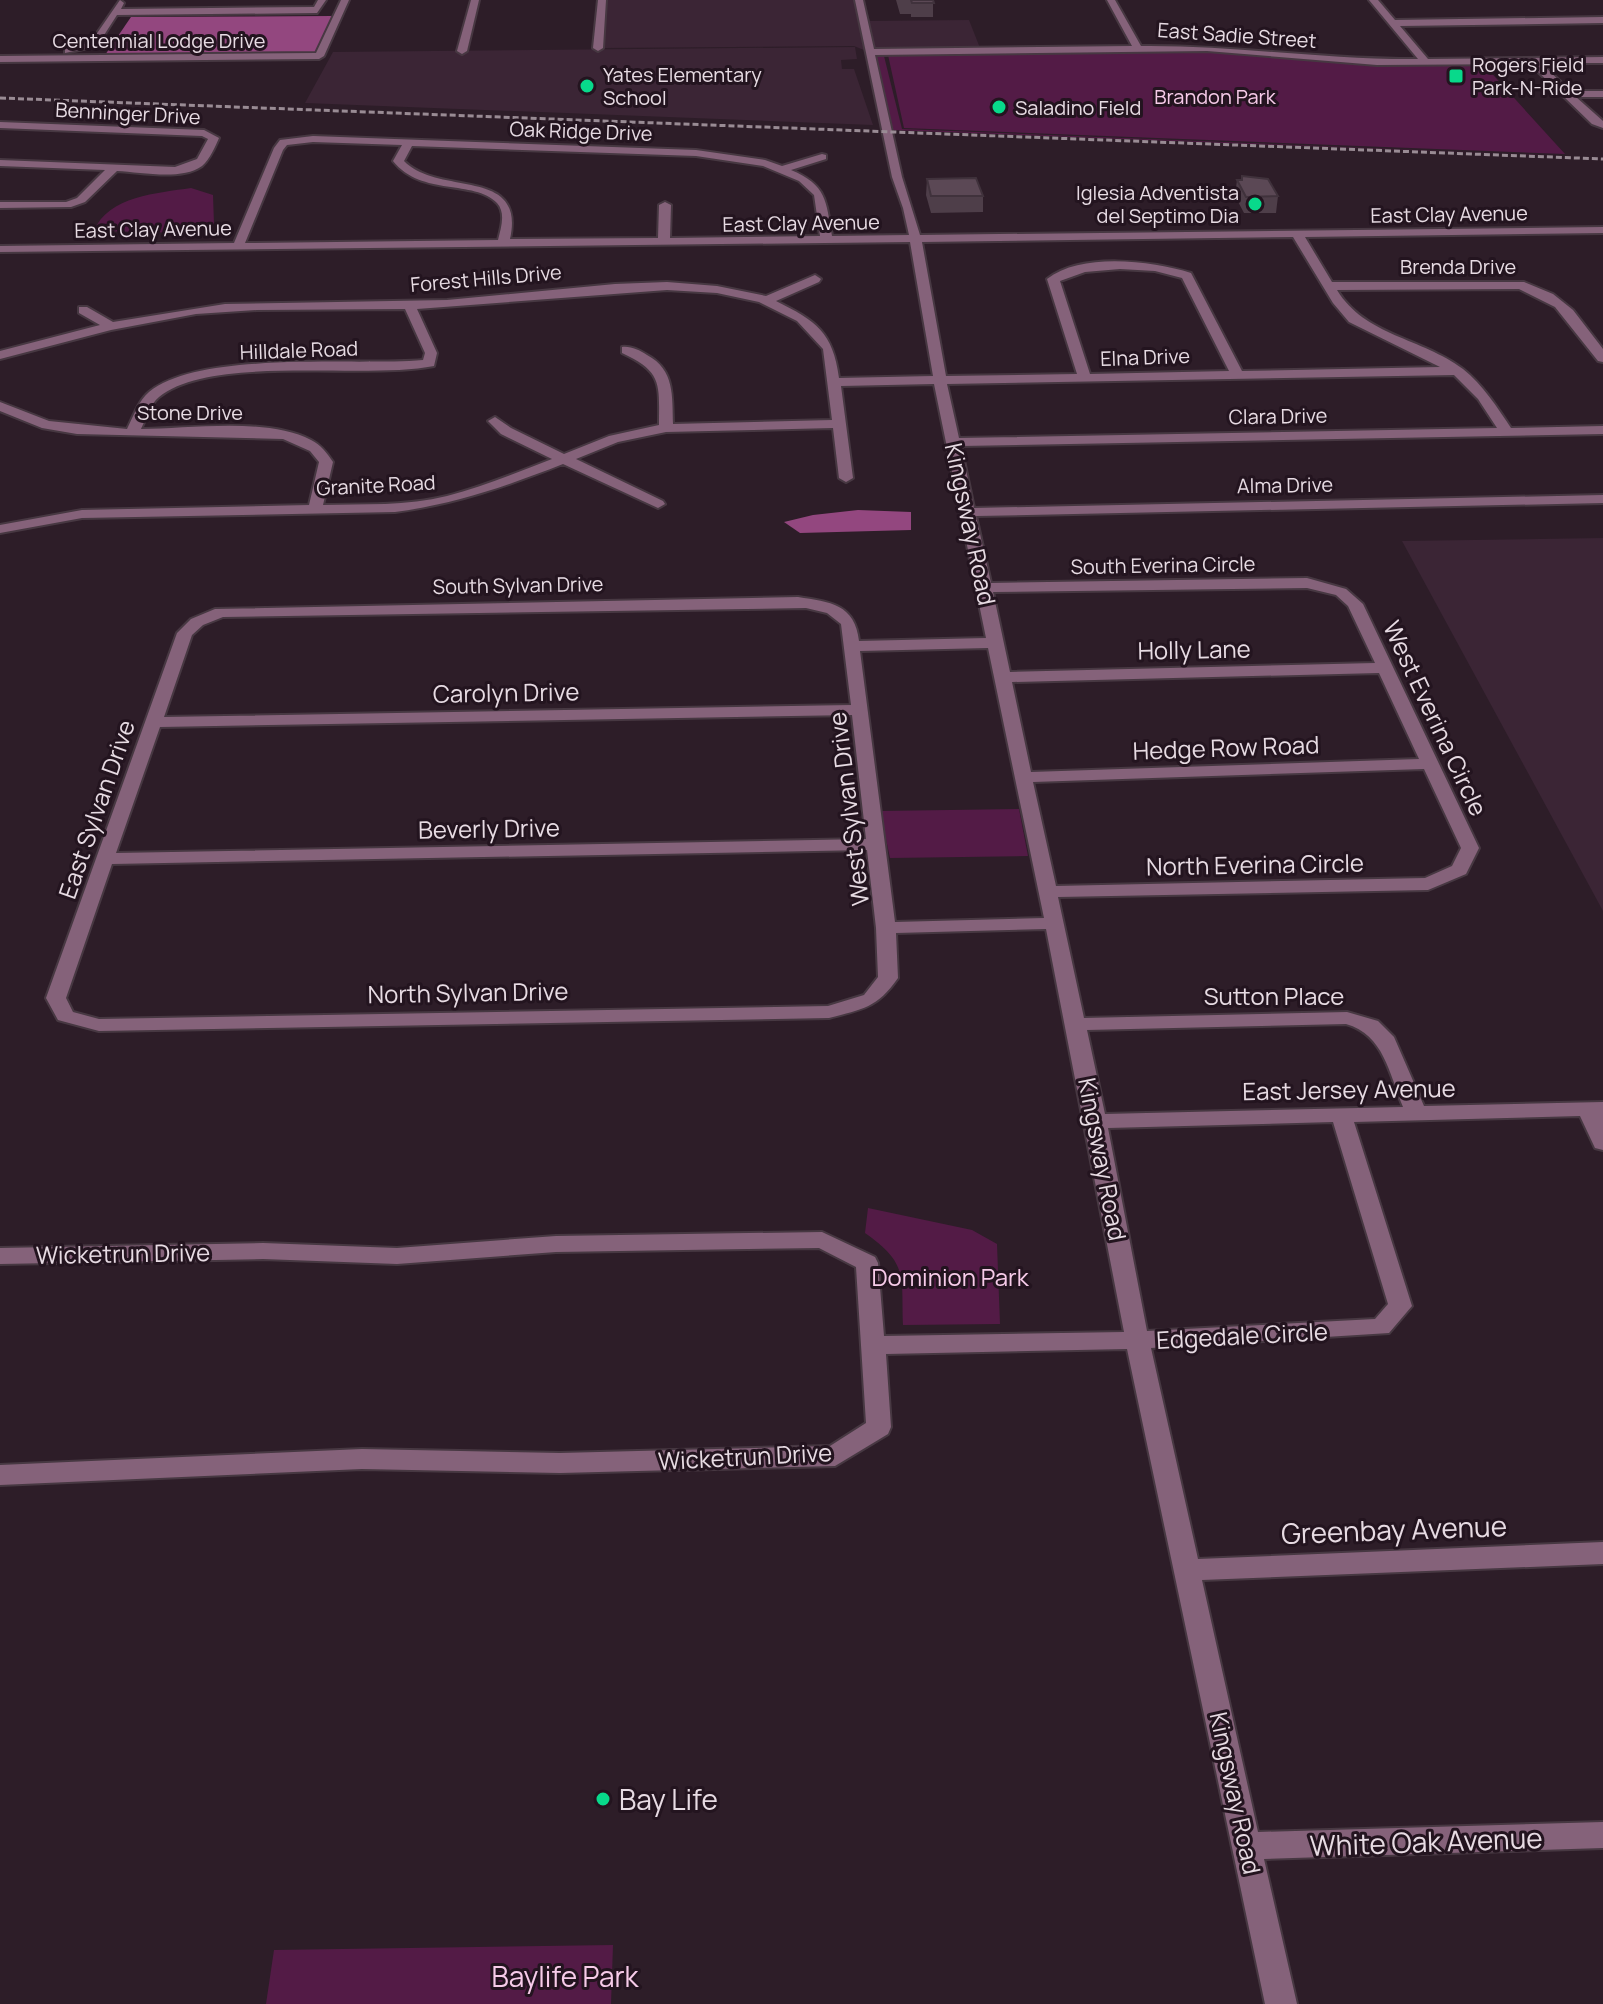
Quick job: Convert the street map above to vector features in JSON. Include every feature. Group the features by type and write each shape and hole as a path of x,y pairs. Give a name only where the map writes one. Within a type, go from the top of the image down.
{"street":[{"path":"0,51 76,51 85,48 94,44 122,0"},
{"path":"115,12 317,10 322,0"},
{"name":"Centennial Lodge Drive","path":"0,59 319,56 345,0"},
{"path":"462,51 475,0"},
{"path":"598,48 602,0"},
{"name":"Kingsway Road","path":"859,0 897,177 897,208 910,240 912,276 926,313 1004,677 1096,1121 1137,1340 1281,2004"},
{"path":"1111,0 1137,47"},
{"path":"1373,0 1426,62"},
{"path":"1393,23 1603,20"},
{"name":"East Sadie Street","path":"869,52 1137,47 1207,48 1352,62 1603,60"},
{"path":"1533,61 1596,122 1603,125"},
{"path":"1566,94 1603,94"},
{"name":"Benninger Drive","path":"0,125 204,133 214,138 200,164 194,168 0,163"},
{"name":"Oak Ridge Drive","path":"238,246 278,150 284,142 313,139 696,153 765,163 803,179 819,194 827,241"},
{"path":"409,142 398,161 404,172 422,181 487,191 503,203 507,212 503,244"},
{"path":"784,169 822,157"},
{"path":"0,205 67,205 81,200 114,168"},
{"path":"664,242 665,205"},
{"name":"East Clay Avenue","path":"0,249 1603,230"},
{"path":"1297,234 1353,319 1457,371 1483,396 1507,432"},
{"path":"1085,378 1053,279 1071,269 1122,267 1165,268 1187,276 1237,374"},
{"path":"765,301 815,279"},
{"name":"Forest Hills Drive","path":"0,355 110,325 225,308 479,302 615,285 666,285 719,290 765,301 797,315 818,331 829,348 846,478"},
{"name":"Brenda Drive","path":"1329,286 1520,285 1547,292 1559,301 1603,358"},
{"name":"Hilldale Road","path":"132,433 153,395 171,384 198,376 255,370 400,368 429,363 431,353 409,305"},
{"path":"83,310 110,325"},
{"path":"627,350 652,361 663,375 666,428"},
{"name":"Elna Drive","path":"834,382 1457,371"},
{"name":"Stone Drive","path":"0,406 21,417 71,429 132,433 255,432 289,437 314,447 326,462 315,509"},
{"path":"495,421 506,431 658,504"},
{"name":"Granite Road","path":"0,529 82,514 395,508 445,501 485,490 614,439 666,428 839,424"},
{"name":"Clara Drive","path":"953,442 1603,430"},
{"name":"Alma Drive","path":"968,512 1603,499"},
{"name":"South Everina Circle","path":"984,588 1307,583 1341,592"},
{"name":"West Everina Circle","path":"1341,592 1355,604 1470,848 1459,870"},
{"name":"South Sylvan Drive","path":"197,622 221,612 766,603 822,605 840,612"},
{"name":"West Sylvan Drive","path":"840,612 849,623 886,928 888,978 871,999"},
{"name":"East Sylvan Drive","path":"65,1016 56,998 185,633 197,622"},
{"path":"852,646 996,643"},
{"name":"Holly Lane","path":"1004,677 1385,668"},
{"name":"Carolyn Drive","path":"152,722 860,710"},
{"name":"Hedge Row Road","path":"1025,777 1430,764"},
{"name":"Beverly Drive","path":"103,859 875,844"},
{"name":"North Everina Circle","path":"1049,892 1428,884 1459,870"},
{"path":"886,928 1055,923"},
{"name":"North Sylvan Drive","path":"65,1016 99,1025 829,1012 871,999"},
{"name":"Sutton Place","path":"1076,1024 1347,1018 1371,1025 1387,1042 1417,1114"},
{"path":"1595,1109 1603,1143"},
{"name":"East Jersey Avenue","path":"1096,1121 1595,1109"},
{"name":"Edgedale Circle","path":"875,1345 1137,1340 1381,1327 1400,1306 1342,1116"},
{"name":"Wicketrun Drive","path":"0,1256 263,1251 397,1256 556,1244 822,1240 867,1263 879,1427 835,1456 560,1463 362,1459 0,1475"},
{"name":"Greenbay Avenue","path":"1188,1570 1603,1553"},
{"name":"White Oak Avenue","path":"1248,1846 1603,1835"}],"shaded area":[{"path":"607,0 854,0 864,50 854,46 603,48"},
{"path":"863,0 870,21 969,20 980,48 874,50"},
{"path":"333,16 316,52 105,55 131,17"},
{"name":"Yates Elementary School","path":"855,47 857,59 841,60 842,69 854,69 873,125 305,103 333,52"},
{"path":"858,510 911,512 911,530 800,533 784,522 813,515"},
{"path":"1603,538 1603,911 1402,541"}],"green space":[{"path":"1208,50 884,56 902,129 1564,156 893,130 874,54"},
{"name":"Brandon Park","path":"1208,51 1378,65 1485,66 1565,154 904,128 888,55"},
{"path":"191,188 213,195 214,224 191,233 94,231 110,210 122,203"},
{"path":"1019,809 1028,856 890,858 880,811"},
{"name":"Dominion Park","path":"868,1208 972,1230 997,1244 1000,1324 903,1325 900,1272 889,1254 865,1233"},
{"name":"Baylife Park","path":"613,1945 611,2004 266,2004 274,1950"}],"building":[{"path":"911,0 933,0 934,3 912,3"},
{"path":"1242,176 1268,179 1278,196 1246,197 1237,180 1242,180"},
{"path":"976,178 983,196 931,196 927,179"}],"railway":[{"path":"0,98 1603,159"}],"place":[{"name":"Rogers Field Park-N-Ride","path":"1456,76"},
{"name":"Yates Elementary School","path":"587,86"},
{"name":"Saladino Field","path":"999,107"},
{"name":"Iglesia Adventista del Septimo Dia","path":"1255,204"},
{"name":"Bay Life","path":"603,1799"}]}
